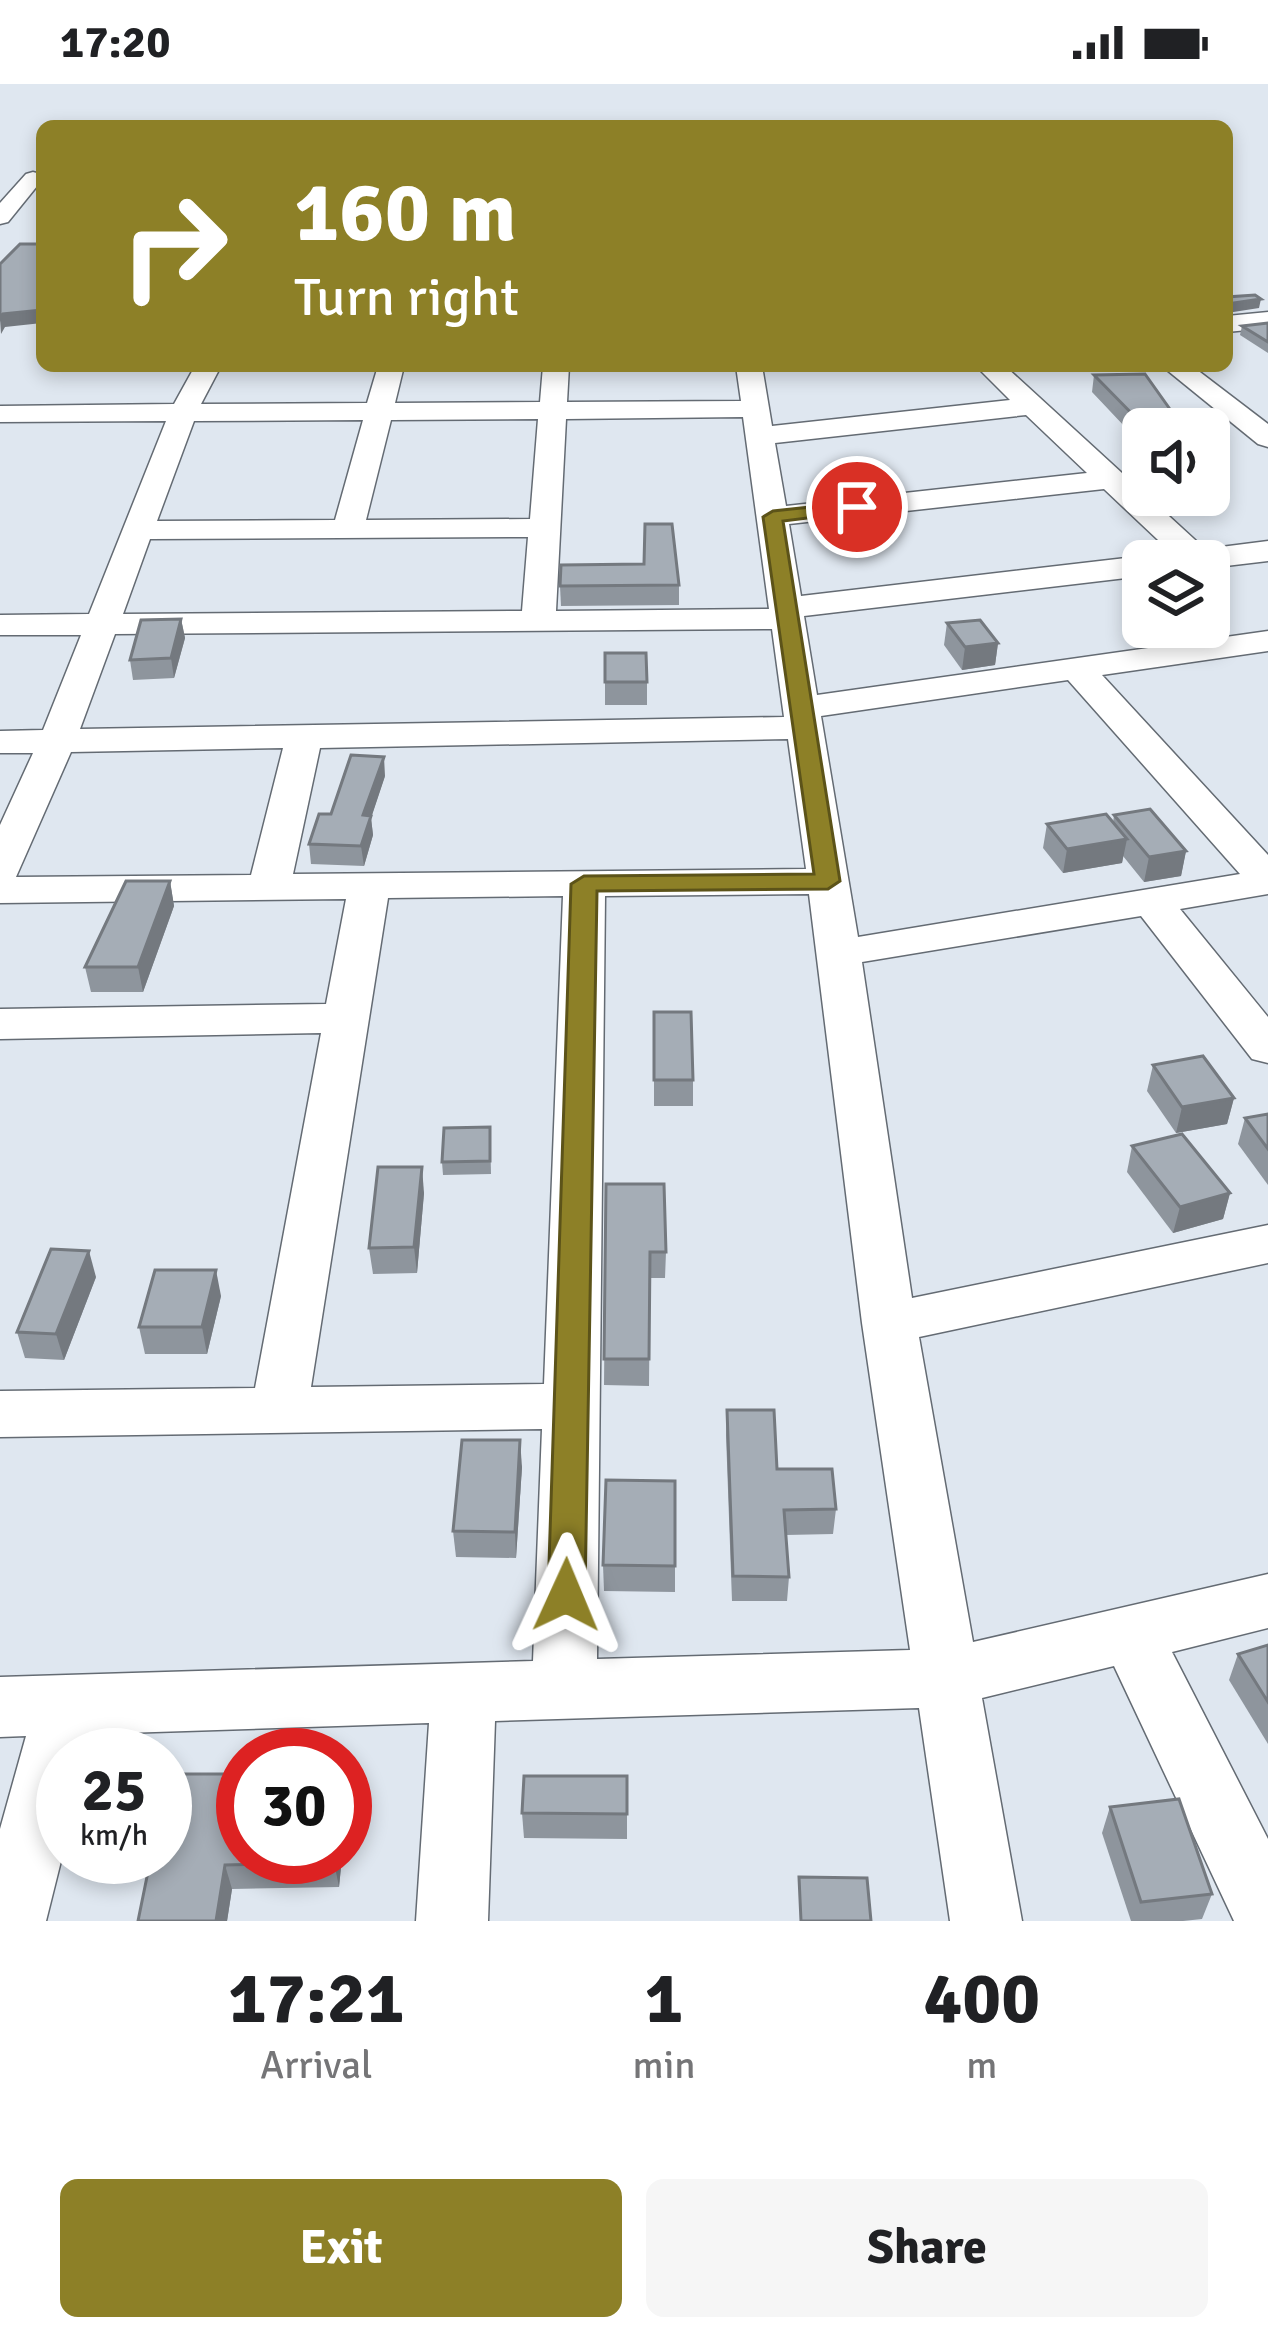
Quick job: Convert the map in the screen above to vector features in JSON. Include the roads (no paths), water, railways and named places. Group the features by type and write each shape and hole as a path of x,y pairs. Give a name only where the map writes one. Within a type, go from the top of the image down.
{"street":[{"path":"0,217 33,178"},
{"path":"1233,323 1268,320"},
{"path":"0,870 57,741 183,413 205,372"},
{"path":"348,528 390,372"},
{"path":"538,621 556,372"},
{"path":"995,372 1176,540"},
{"path":"1182,372 1268,438"},
{"path":"4,421 183,413 553,410 756,389 1032,406"},
{"path":"756,389 889,1323 986,1921"},
{"path":"1222,403 1268,398"},
{"path":"773,517 1110,479"},
{"path":"138,530 544,528"},
{"path":"1230,556 1268,551"},
{"path":"0,625 788,614 1122,569"},
{"path":"0,742 304,737 803,718 1268,641"},
{"path":"1077,669 1268,881"},
{"path":"268,887 304,737"},
{"path":"0,890 828,881"},
{"path":"839,952 1268,881"},
{"path":"564,1690 584,884"},
{"path":"279,1410 368,886"},
{"path":"1152,902 1268,1048"},
{"path":"0,1024 346,1018"},
{"path":"889,1323 1268,1244"},
{"path":"0,1414 571,1406"},
{"path":"0,1707 944,1678 1268,1601"},
{"path":"1132,1636 1268,1914"},
{"path":"452,1921 463,1694"},
{"path":"10,1921 67,1706"}]}
